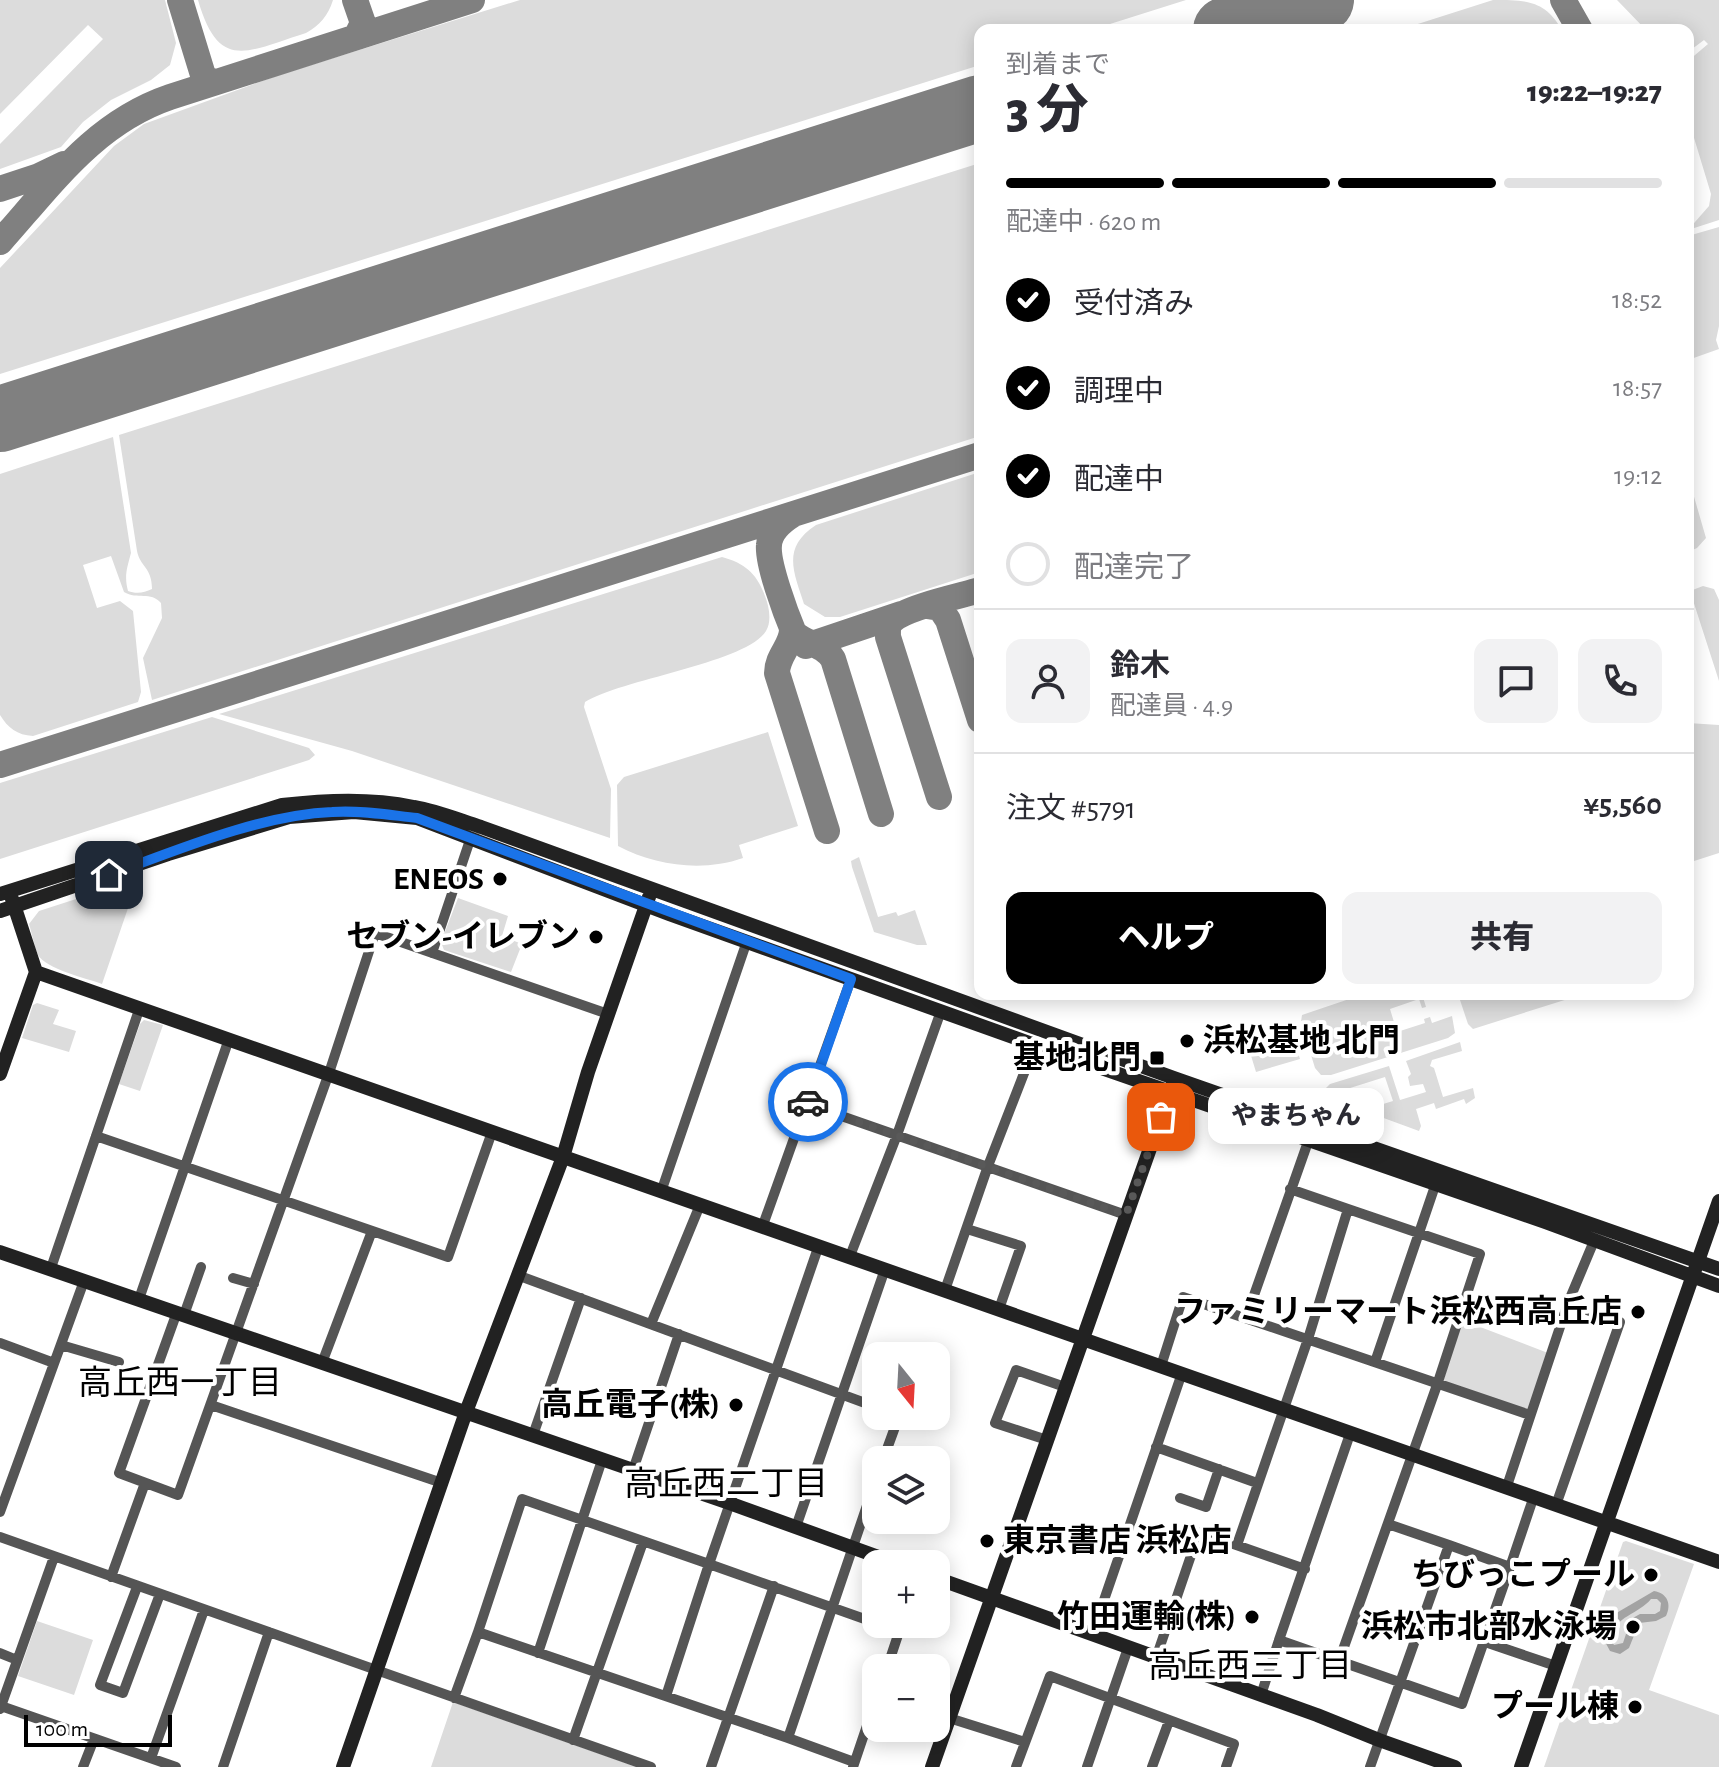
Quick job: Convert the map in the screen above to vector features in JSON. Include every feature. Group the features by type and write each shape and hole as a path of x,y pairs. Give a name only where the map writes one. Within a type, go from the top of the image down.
{"street":[{"path":"0,1074 36,972 7,909 5,892 282,805 329,800 380,801 418,807 481,827 1309,1139 1594,1241 1695,1269 1719,1269"},
{"path":"7,909 264,823 305,814 354,812 417,818 1035,1045 1172,1086 1695,1269 1719,1286"},
{"path":"432,953 470,840"},
{"path":"343,1767 466,1412 563,1157 651,889"},
{"path":"201,1267 119,1473 178,1495 329,1073 375,933 608,1014"},
{"path":"661,1192 747,941"},
{"path":"36,972 1719,1562"},
{"path":"763,1225 851,979"},
{"path":"51,1268 140,1007"},
{"path":"850,1256 941,1011"},
{"path":"139,1299 229,1039"},
{"path":"945,1290 1035,1045"},
{"path":"950,1715 1172,1086"},
{"path":"807,1104 1126,1215"},
{"path":"96,1136 448,1257 492,1132"},
{"path":"1246,1318 1309,1139"},
{"path":"1375,1362 1436,1183"},
{"path":"1290,1189 1480,1254 1339,1661"},
{"path":"1521,1767 1719,1201"},
{"path":"651,1324 700,1205"},
{"path":"1237,1545 1308,1339 1348,1209"},
{"path":"967,1229 1021,1246 999,1309"},
{"path":"322,1363 372,1231"},
{"path":"1507,1486 1568,1303 1594,1241"},
{"path":"666,1696 819,1245"},
{"path":"0,1252 862,1551"},
{"path":"796,1527 885,1269"},
{"path":"517,1275 862,1402"},
{"path":"233,1278 254,1284"},
{"path":"0,1512 84,1281"},
{"path":"1161,1366 1183,1297 1530,1415"},
{"path":"533,1435 581,1298"},
{"path":"1556,1505 1620,1322 1568,1303"},
{"path":"633,1470 679,1334"},
{"path":"0,1343 54,1363"},
{"path":"61,1345 119,1362"},
{"path":"1047,1440 995,1423 1016,1370 1065,1387"},
{"path":"1092,1635 1182,1373"},
{"path":"211,1405 442,1483"},
{"path":"1261,1695 1350,1434"},
{"path":"1156,1447 1257,1483"},
{"path":"538,1653 602,1460"},
{"path":"1180,1498 1206,1507 1219,1469"},
{"path":"111,1577 145,1483"},
{"path":"1279,1640 1462,1704 1534,1496"},
{"path":"454,1698 522,1499 862,1617"},
{"path":"788,1738 862,1517"},
{"path":"1388,1524 1510,1567"},
{"path":"1156,1658 1199,1532 1305,1569"},
{"path":"0,1537 651,1767"},
{"path":"573,1740 643,1542"},
{"path":"1370,1767 1449,1545"},
{"path":"54,1557 1,1707 176,1767"},
{"path":"950,1583 1455,1767"},
{"path":"711,1767 774,1586"},
{"path":"137,1587 100,1685 123,1693 160,1594"},
{"path":"151,1758 204,1610"},
{"path":"223,1767 269,1632"},
{"path":"478,1632 730,1717 854,1764 862,1740"},
{"path":"1485,1642 1556,1666"},
{"path":"1087,1767 1128,1648"},
{"path":"0,1653 17,1660"},
{"path":"1016,1767 1050,1676 1234,1744 1226,1767"},
{"path":"950,1718 1025,1742"},
{"path":"1152,1767 1169,1721"},
{"path":"83,1767 94,1739"},
{"path":"932,1767 941,1742"}],"shaded area":[{"path":"0,0 165,0 176,43 170,65 151,80 111,100 83,122 61,147 0,169 0,144 103,39 88,25 0,114"},
{"path":"198,0 333,0 323,20 306,33 268,46 238,51 226,47 216,38 206,23"},
{"path":"520,0 1186,0 1110,24 974,24 974,67 0,374 0,268 114,146 144,124 279,75"},
{"path":"1493,0 1515,0 1541,7 1558,24 1418,24"},
{"path":"1617,0 1719,0 1719,220 1694,228 1694,223 1709,206 1711,194 1694,138 1694,56 1708,44 1704,40 1694,48 1694,24 1640,24"},
{"path":"974,165 974,438 152,700 143,658 162,618 161,603 153,597 124,592 111,556 83,565 97,608 120,601 133,611 141,692 138,702 33,736 22,734 6,724 0,715 0,474 113,437 131,553 126,572 128,591 146,591 152,589 151,582 137,551 119,435"},
{"path":"1719,227 1719,326 1716,340 1719,349 1694,358 1694,234"},
{"path":"974,474 974,574 840,617 825,617 804,604 793,561 798,543 816,525"},
{"path":"1694,497 1706,538 1694,549"},
{"path":"722,557 744,566 758,581 769,609 766,631 754,642 734,652 585,702 611,789 610,838 352,751 219,714"},
{"path":"1703,586 1714,589 1719,600 1719,681 1694,603 1694,589"},
{"path":"212,717 309,748 315,755 309,760 0,859 0,783"},
{"path":"1694,723 1719,725 1719,853 1694,861"},
{"path":"768,732 798,826 739,845 743,858 712,865 664,862 618,846 617,785 624,777"},
{"path":"859,857 878,917 896,912 898,916 915,910 927,945 874,932 852,867 851,861"},
{"path":"138,879 102,984 58,969 42,960 29,924 39,911"},
{"path":"458,898 508,916 502,936 522,944 511,972 444,950 441,942"},
{"path":"1346,1000 1416,1000 1390,1009 1397,1032 1425,1023 1424,1019 1430,1017 1432,1023 1452,1016 1455,1033 1448,1038 1331,1075 1321,1075 1315,1068 1301,1022 1302,1015"},
{"path":"1460,1000 1565,1000 1473,1029 1468,1024"},
{"path":"37,1003 59,1010 53,1024 76,1031 69,1052 22,1038 33,1005"},
{"path":"144,1020 163,1025 140,1091 119,1084"},
{"path":"1285,1024 1290,1026 1300,1059 1256,1072 1245,1036"},
{"path":"1460,1042 1462,1051 1432,1060 1430,1066 1434,1068 1443,1097 1473,1088 1475,1098 1466,1104 1464,1099 1436,1109 1434,1103 1416,1109 1421,1126 1419,1131 1370,1113 1370,1108 1393,1101 1385,1077 1347,1089 1340,1102 1326,1094 1330,1084 1389,1066 1400,1100 1426,1092 1423,1084 1410,1086 1408,1077 1411,1074 1406,1061"},
{"path":"1462,1320 1548,1353 1528,1412 1443,1382"},
{"name":"浜松市北部水泳場","path":"1623,1542 1694,1564 1649,1690 1719,1715 1719,1767 1544,1767"},
{"path":"1654,1591 1662,1594 1668,1603 1666,1616 1639,1623 1629,1648 1620,1654 1610,1651 1603,1638 1606,1625 1613,1615","holes":["1651,1599 1661,1603 1660,1611 1640,1614 1631,1619 1623,1643 1614,1645 1610,1638 1617,1625"]},
{"path":"37,1621 93,1640 74,1695 18,1676"},
{"path":"453,1702 637,1767 431,1767"}],"taxiway":[{"path":"180,0 203,75 205,79 215,82"},
{"path":"355,0 363,23 356,37"},
{"path":"0,242 76,158 119,122 143,108 472,0"},
{"path":"1563,0 1577,24"},
{"path":"0,189 64,164"},
{"path":"0,765 974,457"},
{"path":"792,515 777,527 770,540 769,553 778,589 794,633 824,650 833,659 881,814"},
{"path":"939,797 888,637 888,628 900,615 974,592"},
{"path":"927,606 940,608 948,620 974,701"},
{"path":"806,646 901,614"},
{"path":"792,628 777,673 827,831"}],"runway":[{"path":"1245,24 1321,0"},
{"path":"0,419 974,110"}],"way so far":[{"path":"808,1102 1126,1215 1161,1117"}],"place":[{"name":"ENEOS","path":"500,879"},
{"name":"セブン-イレブン","path":"596,937"},
{"name":"浜松基地 北門","path":"1187,1041"},
{"name":"基地北門","path":"1157,1058"},
{"name":"やまちゃん","path":"1161,1117"},
{"name":"ファミリーマート浜松西高丘店","path":"1638,1312"},
{"name":"高丘電子(株)","path":"736,1405"},
{"name":"東京書店 浜松店","path":"987,1541"},
{"name":"ちびっこプール","path":"1651,1575"},
{"name":"竹田運輸(株)","path":"1252,1617"},
{"name":"浜松市北部水泳場","path":"1633,1627"},
{"name":"プール棟","path":"1635,1707"}],"district":[{"name":"高丘西一丁目","path":"180,1384"},
{"name":"高丘西二丁目","path":"726,1485"},
{"name":"高丘西三丁目","path":"1250,1667"}],"route":[{"path":"109,875 264,823 305,814 354,812 417,818 851,979 808,1102"}]}
